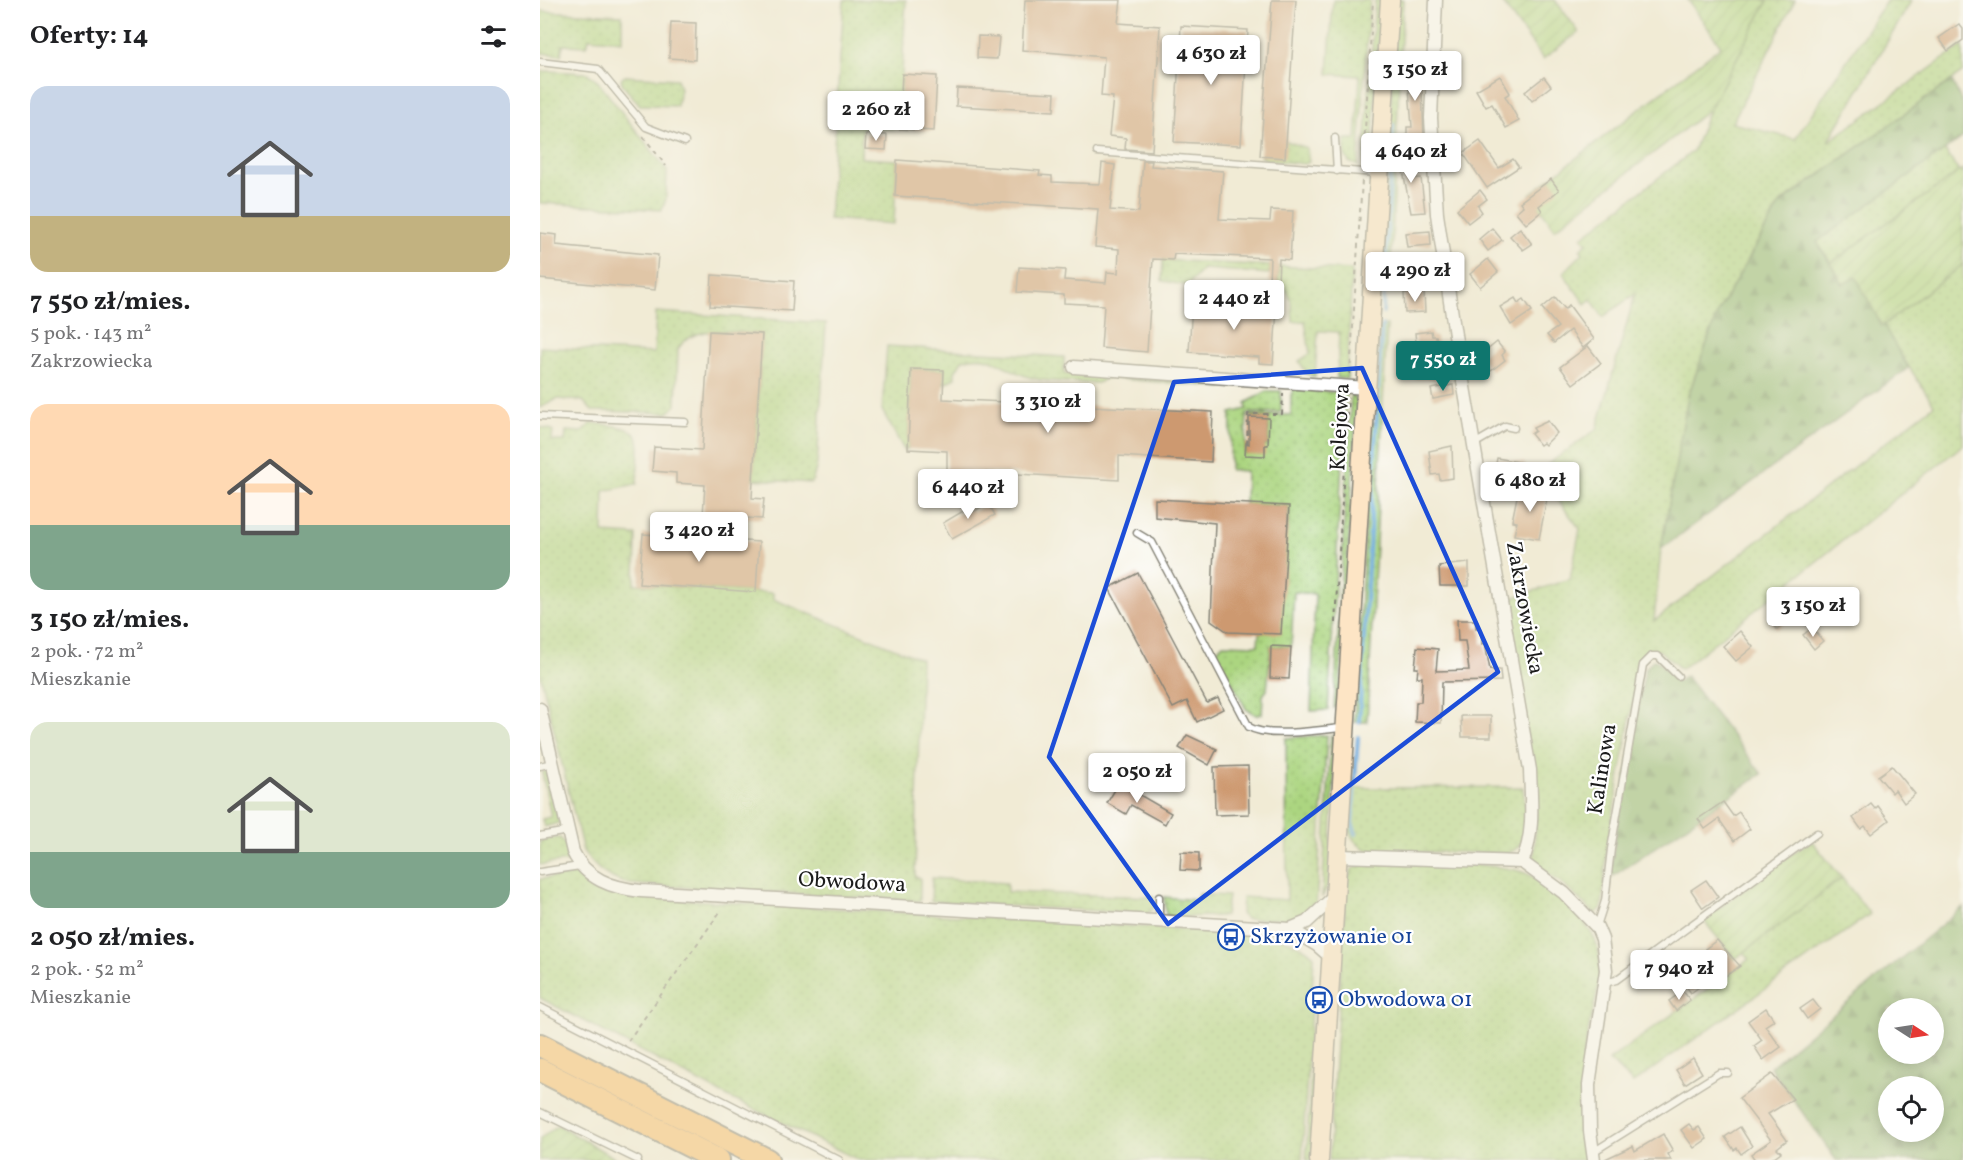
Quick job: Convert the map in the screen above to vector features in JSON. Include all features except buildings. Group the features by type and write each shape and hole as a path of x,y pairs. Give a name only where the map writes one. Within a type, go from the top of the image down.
{"highway":[{"path":"540,1045 767,1160"},
{"path":"540,1070 718,1160"}],"street":[{"name":"Kolejowa","path":"1319,1160 1348,727 1390,0"},
{"name":"Zakrzowiecka","path":"1436,0 1431,118 1436,196 1474,444 1530,770 1531,828 1522,862"},
{"path":"1074,367 1367,388"},
{"path":"540,709 546,764 580,866"},
{"path":"1339,856 1522,862 1564,893 1597,927 1605,953 1605,983 1590,1075 1589,1108 1593,1156"},
{"name":"Obwodowa","path":"580,866 599,880 625,889 1290,929 1317,945 1332,959"},
{"path":"1290,929 1307,922 1337,894"}],"lane":[{"path":"540,62 598,69 645,127 685,142"},
{"path":"1335,138 1337,171"},
{"path":"1097,152 1380,173"},
{"path":"540,416 685,422"},
{"path":"1474,444 1505,426 1514,428"},
{"path":"1137,533 1152,542 1249,727 1260,731 1286,732 1348,727"},
{"name":"Kalinowa","path":"1597,927 1605,901 1616,816 1643,665 1652,656 1658,656 1678,676"},
{"path":"540,836 568,831"},
{"path":"1605,983 1616,980 1817,833"},
{"path":"540,872 580,866"},
{"path":"1158,922 1159,897"},
{"path":"540,1006 839,1160"},
{"path":"1593,1156 1719,1073 1728,1073"},
{"path":"540,1112 638,1160"}],"path":[{"path":"639,131 666,166"},
{"path":"1247,444 1248,414 1282,414 1284,382"},
{"path":"622,1048 731,897"}],"highlighted area":[{"path":"1362,368 1498,672 1168,924 1049,757 1174,382"}],"green space":[{"path":"844,0 906,0 899,129 862,129 861,158 897,160 894,224 829,219"},
{"path":"1333,0 1370,0 1358,166 1349,162 1345,155 1345,139 1356,139 1360,76 1328,74"},
{"path":"1375,0 1381,0 1372,154 1364,164"},
{"path":"1397,0 1403,0 1391,260 1382,260"},
{"path":"1555,0 1579,32 1543,59 1501,1"},
{"path":"1688,0 1768,0 1709,110 1555,229 1530,194 1721,46"},
{"path":"1768,0 1795,0 1732,123 1795,139 1887,0 1912,0 1828,142 1963,45 1963,72 1780,203 1718,312 1688,396 1661,549 1654,621 1934,405 1882,326 1963,264 1963,445 1681,669 1659,650 1648,654 1640,663 1607,848 1602,908 1595,914 1559,881 1536,866 1534,860 1536,805 1506,600 1570,579 1580,529 1537,472 1597,429 1635,294 1603,317 1591,299 1585,304 1563,273 1583,253 1580,249 1587,243 1582,237 1693,151 1709,110"},
{"path":"540,11 622,15 622,41 589,38 587,46 563,45 561,55 540,53"},
{"path":"540,72 586,73 595,78 667,170 666,199 662,210 540,203"},
{"path":"625,76 677,79 680,89 677,106 640,105 623,86 621,79"},
{"path":"1952,80 1963,105 1963,137 1817,242 1843,284 1856,276 1908,368 1661,549 1688,396 1718,312 1780,204"},
{"path":"1286,141 1307,148 1309,162 1305,164 1266,160 1260,156"},
{"path":"1945,150 1959,172 1831,263 1816,242"},
{"path":"1963,169 1963,264 1882,326 1856,277 1843,284 1831,263"},
{"path":"1163,260 1352,270 1347,379 1337,378 1339,332 1318,331 1315,377 1306,373 1299,361 1310,354 1305,321 1293,322 1289,295 1278,283 1279,268 1270,267 1269,274 1203,269 1187,286 1162,281"},
{"path":"656,312 826,323 817,465 812,483 753,479 762,334 728,331 705,332 685,341 678,349 676,405 668,413 592,411 583,401 557,399 540,408 540,347 654,353"},
{"path":"1387,325 1367,722 1354,722 1371,424 1375,423 1379,335 1377,327"},
{"path":"887,346 1064,357 1064,374 1225,384 1222,387 1106,378 1098,383 1048,381 1023,375 982,358 962,360 955,372 955,378 944,384 944,370 911,369 908,449 904,450 882,410"},
{"path":"1294,389 1346,393 1328,710 1311,711 1315,594 1294,592 1291,647 1271,646 1267,690 1263,695 1262,714 1256,715 1246,709 1216,651 1223,644 1258,645 1259,633 1264,633 1289,521 1289,506 1245,504 1246,471 1230,470 1231,413 1247,409 1246,403 1267,391 1281,391 1281,412 1247,413 1245,454 1268,445 1269,418 1249,417 1250,415 1291,415 1291,395"},
{"path":"1351,393 1357,401 1339,704 1334,708"},
{"path":"592,423 632,431 639,443 637,484 604,491 603,533 636,535 635,584 773,593 773,599 921,659 915,877 920,878 920,901 629,884 603,872 583,851 540,673 540,427 553,430 552,441 565,441 566,431 582,432"},
{"path":"1653,660 1659,662 1677,682 1686,676 1762,774 1613,876 1611,869 1616,831 1645,669"},
{"path":"1327,735 1316,907 1299,919 1246,919 1241,914 1242,897 1287,900 1286,738"},
{"path":"1331,735 1336,740 1329,883 1322,898"},
{"path":"542,772 548,773 559,823 544,827 542,819 551,817"},
{"path":"1523,787 1525,833 1517,848 1509,853 1372,851 1355,841 1348,826 1349,788"},
{"path":"560,838 566,845 568,861 540,865 540,841"},
{"path":"1811,840 1842,878 1735,959 1703,920"},
{"path":"1366,863 1477,865 1518,871 1538,879 1549,887 1586,926 1598,948 1600,965 1599,984 1583,1061 1581,1089 1587,1160 1329,1160 1346,883 1352,869"},
{"path":"576,874 601,888 639,897 1231,932 1264,935 1296,943 1314,956 1302,1160 859,1160 724,1095 540,998 540,879"},
{"path":"932,878 1007,883 1007,892 1153,897 1154,908 1147,914 931,901"},
{"path":"1842,878 1870,914 1633,1083 1609,1060 1749,959 1744,952"},
{"path":"1199,894 1228,896 1225,916 1170,917 1166,914 1164,897 1196,900"},
{"path":"1963,907 1963,1160 1836,1160 1770,1067"},
{"path":"1315,1007 1322,1008 1312,1160 1306,1160"},
{"path":"558,1125 618,1160 540,1160 540,1139"}],"waterway":[{"path":"1386,255 1393,125"},
{"path":"1383,313 1385,270"},
{"path":"1359,722 1382,325"},
{"path":"1356,834 1352,823 1358,737"}],"place":[{"name":"Skrzyżowanie 01","path":"1231,937"},
{"name":"Obwodowa 01","path":"1319,1000"}]}
